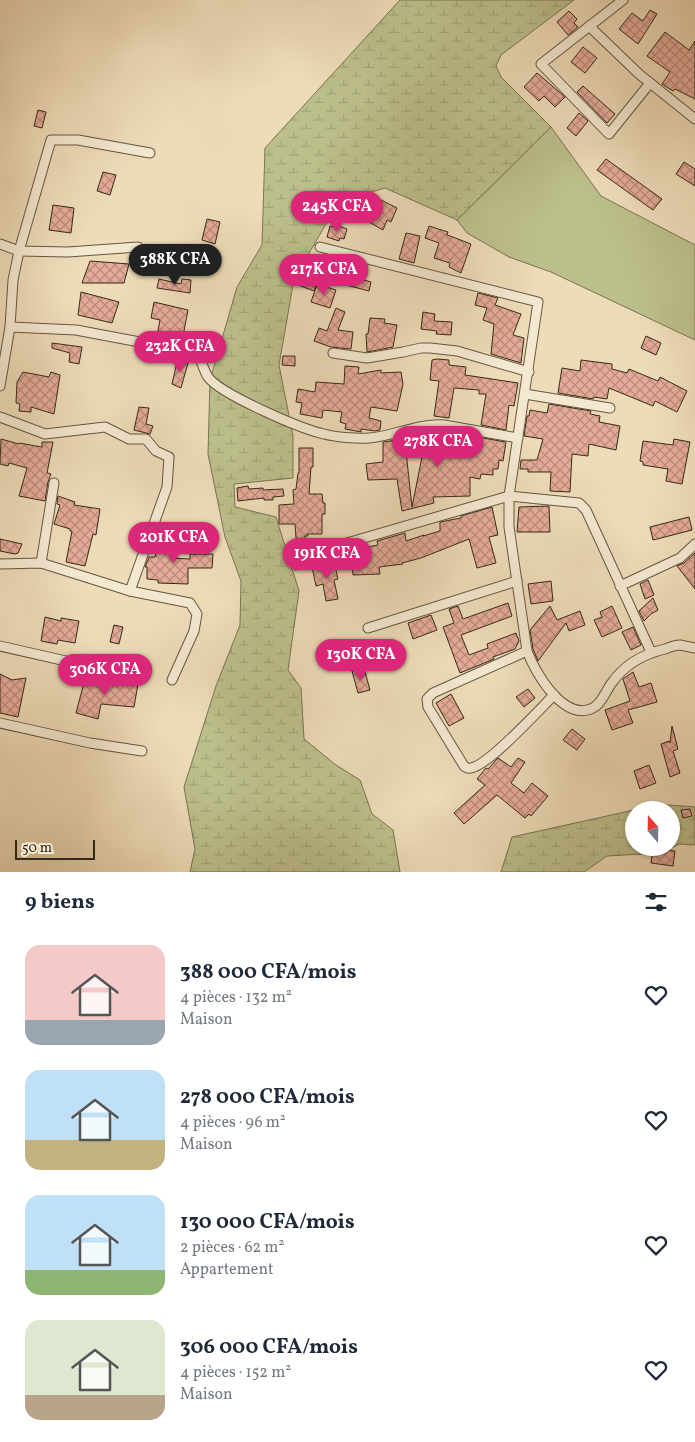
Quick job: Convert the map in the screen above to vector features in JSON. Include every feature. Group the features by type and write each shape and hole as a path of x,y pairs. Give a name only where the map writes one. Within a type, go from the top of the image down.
{"street":[{"path":"622,0 541,64 609,134 650,83"},
{"path":"589,26 650,83 695,118"},
{"path":"0,386 10,326 13,280 19,251 50,140 78,140 150,153"},
{"path":"0,244 19,251 68,252 138,247"},
{"path":"320,247 537,300 539,304 509,496 509,527 527,651 545,685 560,702 575,709 585,710 594,707 600,703 612,682 624,669 650,652 678,645 695,648"},
{"path":"10,326 76,330 198,353 208,378 225,392 276,416 324,434 368,438 432,424 518,438"},
{"path":"333,353 367,358 430,348 457,351 528,372"},
{"path":"525,394 610,408"},
{"path":"0,418 45,434 106,427 129,439 146,438 156,451 169,457 167,487 130,591"},
{"path":"41,564 54,483"},
{"path":"340,545 509,496 571,501 582,505 650,652"},
{"path":"620,586 680,558 695,544"},
{"path":"0,564 41,564 130,591 190,603 197,614 194,631 172,680"},
{"path":"368,628 517,581"},
{"path":"0,646 79,664 137,674"},
{"path":"527,651 432,693 427,699 428,707 464,766 473,768 498,751 554,695"},
{"path":"0,724 90,743 142,750"}],"green space":[{"path":"400,0 574,0 501,55 496,66 501,77 551,127 457,220 385,188 361,195 326,224 294,279 279,365 293,436 293,478 234,484 235,507 276,517 299,591 288,670 301,688 304,739 336,765 360,780 372,814 393,830 400,872 190,872 195,849 184,787 216,686 240,625 241,581 225,537 208,454 210,380 237,287 262,245 265,148"},
{"path":"551,127 601,196 695,245 695,340 551,272 509,257 467,233 457,220"},
{"path":"680,806 695,807 695,845 680,844"},
{"path":"625,812 625,855 607,856 584,872 501,872 512,837"}],"building":[{"path":"650,10 657,14 638,44 619,29 632,13 643,21"},
{"path":"569,11 577,19 574,23 578,27 568,35 557,22"},
{"path":"665,32 689,50 695,41 695,99 675,89 673,91 662,84 670,72 647,56"},
{"path":"583,47 597,58 585,73 571,62"},
{"path":"537,73 565,97 555,107 544,96 539,101 524,87"},
{"path":"583,86 615,114 607,123 577,92"},
{"path":"38,110 46,112 42,128 34,126"},
{"path":"579,113 588,121 576,136 567,128"},
{"path":"606,159 662,199 653,210 597,170"},
{"path":"684,162 695,169 695,186 676,174"},
{"path":"103,172 116,175 110,195 97,191"},
{"path":"377,198 397,208 391,222 387,220 383,230 367,221"},
{"path":"53,205 74,208 71,233 49,230"},
{"path":"207,219 220,222 215,244 202,240"},
{"path":"336,225 347,229 344,239 340,238 339,241 327,237 330,226 335,227"},
{"path":"429,226 448,232 447,235 471,244 461,273 449,267 450,263 434,258 439,243 425,238"},
{"path":"406,233 420,236 414,263 399,259"},
{"path":"90,261 129,264 124,283 82,283"},
{"path":"302,273 318,278 314,291 298,285"},
{"path":"349,276 371,282 369,291 346,285"},
{"path":"159,279 181,284 182,279 191,280 190,293 157,288"},
{"path":"317,284 336,290 330,308 311,302"},
{"path":"81,292 119,302 112,323 78,315"},
{"path":"478,293 498,298 495,305 521,314 513,335 524,338 521,363 491,354 494,324 483,320 487,308 475,305"},
{"path":"154,302 188,310 182,341 157,336 160,320 151,318"},
{"path":"336,308 345,312 338,330 353,332 351,349 331,347 314,341 319,328 327,331"},
{"path":"423,312 435,314 434,321 452,322 451,335 436,334 437,331 421,329"},
{"path":"370,318 385,319 384,323 397,325 393,347 367,352 366,334 368,334"},
{"path":"646,336 661,343 656,355 641,348"},
{"path":"52,343 82,347 79,364 69,362 70,353 52,348"},
{"path":"283,356 295,356 295,366 282,365"},
{"path":"178,358 188,363 181,388 172,384"},
{"path":"432,360 449,360 449,365 466,367 465,375 518,383 514,406 509,405 506,430 481,425 486,394 479,394 479,390 454,388 449,418 434,416 439,381 430,380"},
{"path":"581,360 612,364 612,369 627,373 629,369 658,381 660,377 687,391 677,412 655,401 653,406 609,388 607,399 594,397 593,399 558,393 562,368 580,371"},
{"path":"345,366 359,367 358,374 381,370 381,373 401,372 403,384 397,411 371,407 369,418 381,421 380,430 361,429 361,432 345,429 346,424 340,422 342,412 323,410 322,418 300,414 302,403 296,402 298,389 315,392 316,382 344,384"},
{"path":"23,372 49,377 51,372 60,375 54,414 31,407 31,412 19,411 20,404 16,403 17,382"},
{"path":"549,404 591,411 590,414 600,416 599,422 620,426 616,450 589,444 588,456 572,454 570,492 550,491 551,472 528,472 528,469 520,469 521,460 537,460 543,439 524,436 527,416 529,416 530,410 547,413"},
{"path":"139,407 149,408 146,424 153,426 150,434 134,430"},
{"path":"440,435 475,444 477,437 506,442 503,461 499,460 498,469 493,469 493,475 481,474 480,479 470,477 470,496 433,497 434,503 402,511 397,479 368,480 366,464 383,462 383,442 404,439 412,507 426,437"},
{"path":"1,439 42,447 42,442 53,442 47,473 51,474 45,501 19,496 27,468 9,463 8,466 0,464"},
{"path":"674,439 690,442 682,484 666,481 668,469 643,465 643,462 640,461 643,441 673,445"},
{"path":"299,448 313,448 313,467 311,467 309,494 322,494 323,503 325,503 325,514 322,514 322,534 307,534 308,536 305,536 308,568 295,570 293,553 297,552 295,524 279,524 279,505 294,504 293,490 296,489 299,473"},
{"path":"248,486 249,489 283,489 284,496 273,497 273,500 264,500 264,498 238,501 237,488"},
{"path":"58,496 75,502 74,505 100,509 96,535 93,534 85,566 66,562 72,531 54,524 60,505 57,504"},
{"path":"549,506 550,532 517,532 519,507"},
{"path":"492,507 498,535 489,537 496,563 477,568 469,539 403,564 379,567 380,574 353,575 351,550 378,545 377,541 405,533 406,541 440,531 440,522 461,518 461,516"},
{"path":"689,517 692,530 653,540 650,527"},
{"path":"160,536 174,539 170,558 190,559 190,554 213,554 212,568 188,568 188,584 158,583 158,580 147,579 147,567 145,567 149,557 155,557"},
{"path":"0,539 22,544 18,553 0,551"},
{"path":"695,553 695,589 677,566 684,563"},
{"path":"334,562 338,579 334,580 338,599 326,601 323,584 316,586 312,567"},
{"path":"648,580 654,595 645,599 640,584"},
{"path":"551,581 553,601 531,604 528,584"},
{"path":"653,598 658,610 644,621 639,611"},
{"path":"508,603 512,616 461,635 469,655 488,648 487,644 516,633 519,641 515,649 460,673 443,627 454,623 449,609 458,606 463,619"},
{"path":"550,606 557,620 580,611 585,625 569,631 566,623 538,661 533,649 530,630"},
{"path":"612,606 622,628 602,637 594,620 602,617 600,612"},
{"path":"431,615 437,630 413,639 408,623"},
{"path":"45,617 61,621 61,618 79,621 75,643 58,640 57,644 41,641"},
{"path":"114,625 123,627 119,644 110,642"},
{"path":"633,627 641,645 631,650 622,632"},
{"path":"364,668 370,690 358,693 352,671"},
{"path":"633,672 639,687 651,683 657,702 628,710 633,723 612,730 605,710 630,701 623,679"},
{"path":"0,674 12,680 26,678 18,717 0,713"},
{"path":"86,675 115,682 138,684 134,707 101,704 98,719 76,713"},
{"path":"528,689 535,698 524,707 516,697"},
{"path":"451,694 464,718 449,726 436,703"},
{"path":"672,726 678,749 673,751 680,773 670,777 661,744 669,741 670,743"},
{"path":"572,729 585,739 577,750 563,740"},
{"path":"498,758 511,767 518,758 525,762 511,783 524,793 532,783 548,796 531,816 529,814 525,818 497,795 464,824 454,813 485,785 477,779"},
{"path":"649,765 656,783 640,789 634,771"},
{"path":"690,809 692,816 683,818 681,810"},
{"path":"652,856 674,856 673,866 651,863"}]}
